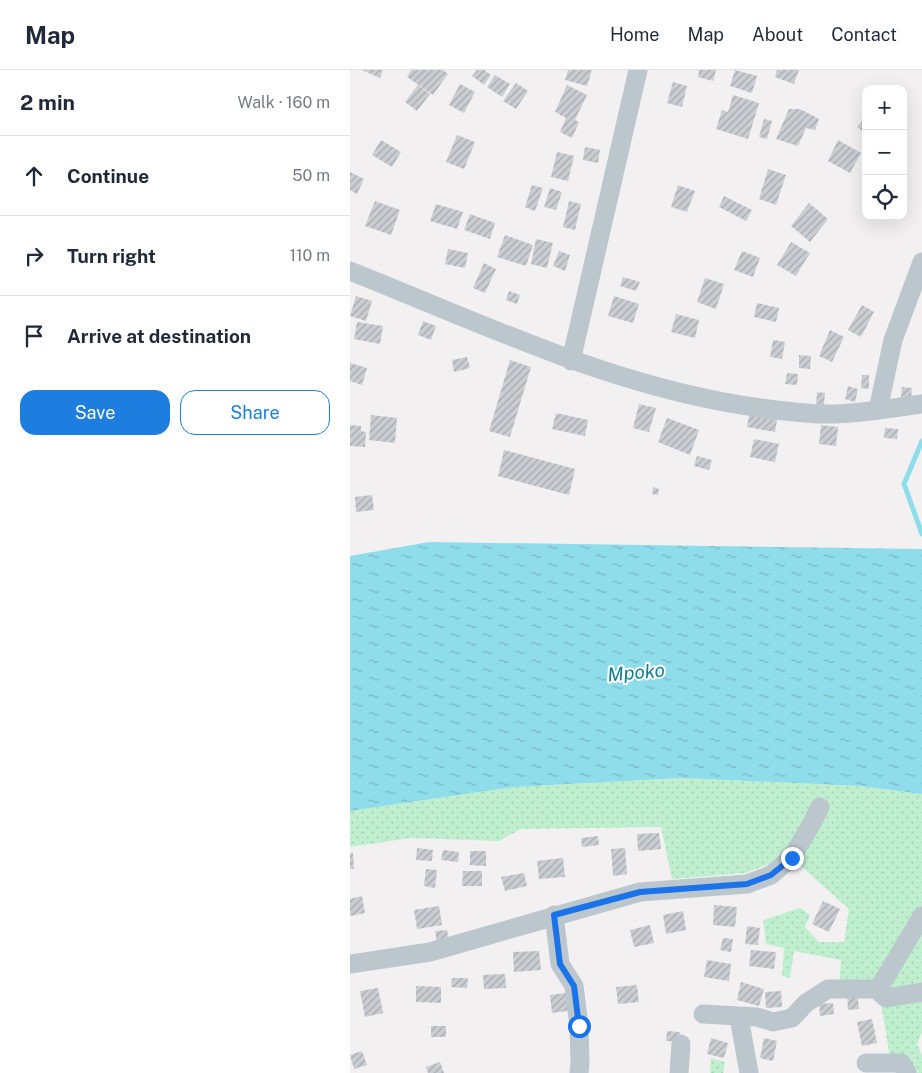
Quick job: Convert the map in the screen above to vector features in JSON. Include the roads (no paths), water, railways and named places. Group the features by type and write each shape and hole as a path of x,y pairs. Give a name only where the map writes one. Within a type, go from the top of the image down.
{"street":[{"path":"571,361 638,70"},
{"path":"878,410 893,340 922,262"},
{"path":"350,271 571,361 637,382 733,404 787,411 834,414 922,404"},
{"path":"350,964 430,952 554,915 640,892 747,884 771,875 792,858 812,825 820,807"},
{"path":"554,915 560,964 574,986 579,1026 579,1073"},
{"path":"703,1014 757,1018 773,1022 792,1018 806,1003 828,989 876,989 882,984 922,916"},
{"path":"876,989 886,998 922,992"},
{"path":"739,1017 749,1073"},
{"path":"679,1073 681,1044"},
{"path":"866,1063 902,1063 907,1073"}],"water":[{"name":"Mpoko","path":"429,542 922,549 922,794 861,786 682,778 514,787 350,811 350,556"}],"waterway":[{"path":"922,441 904,484 922,534"}]}
